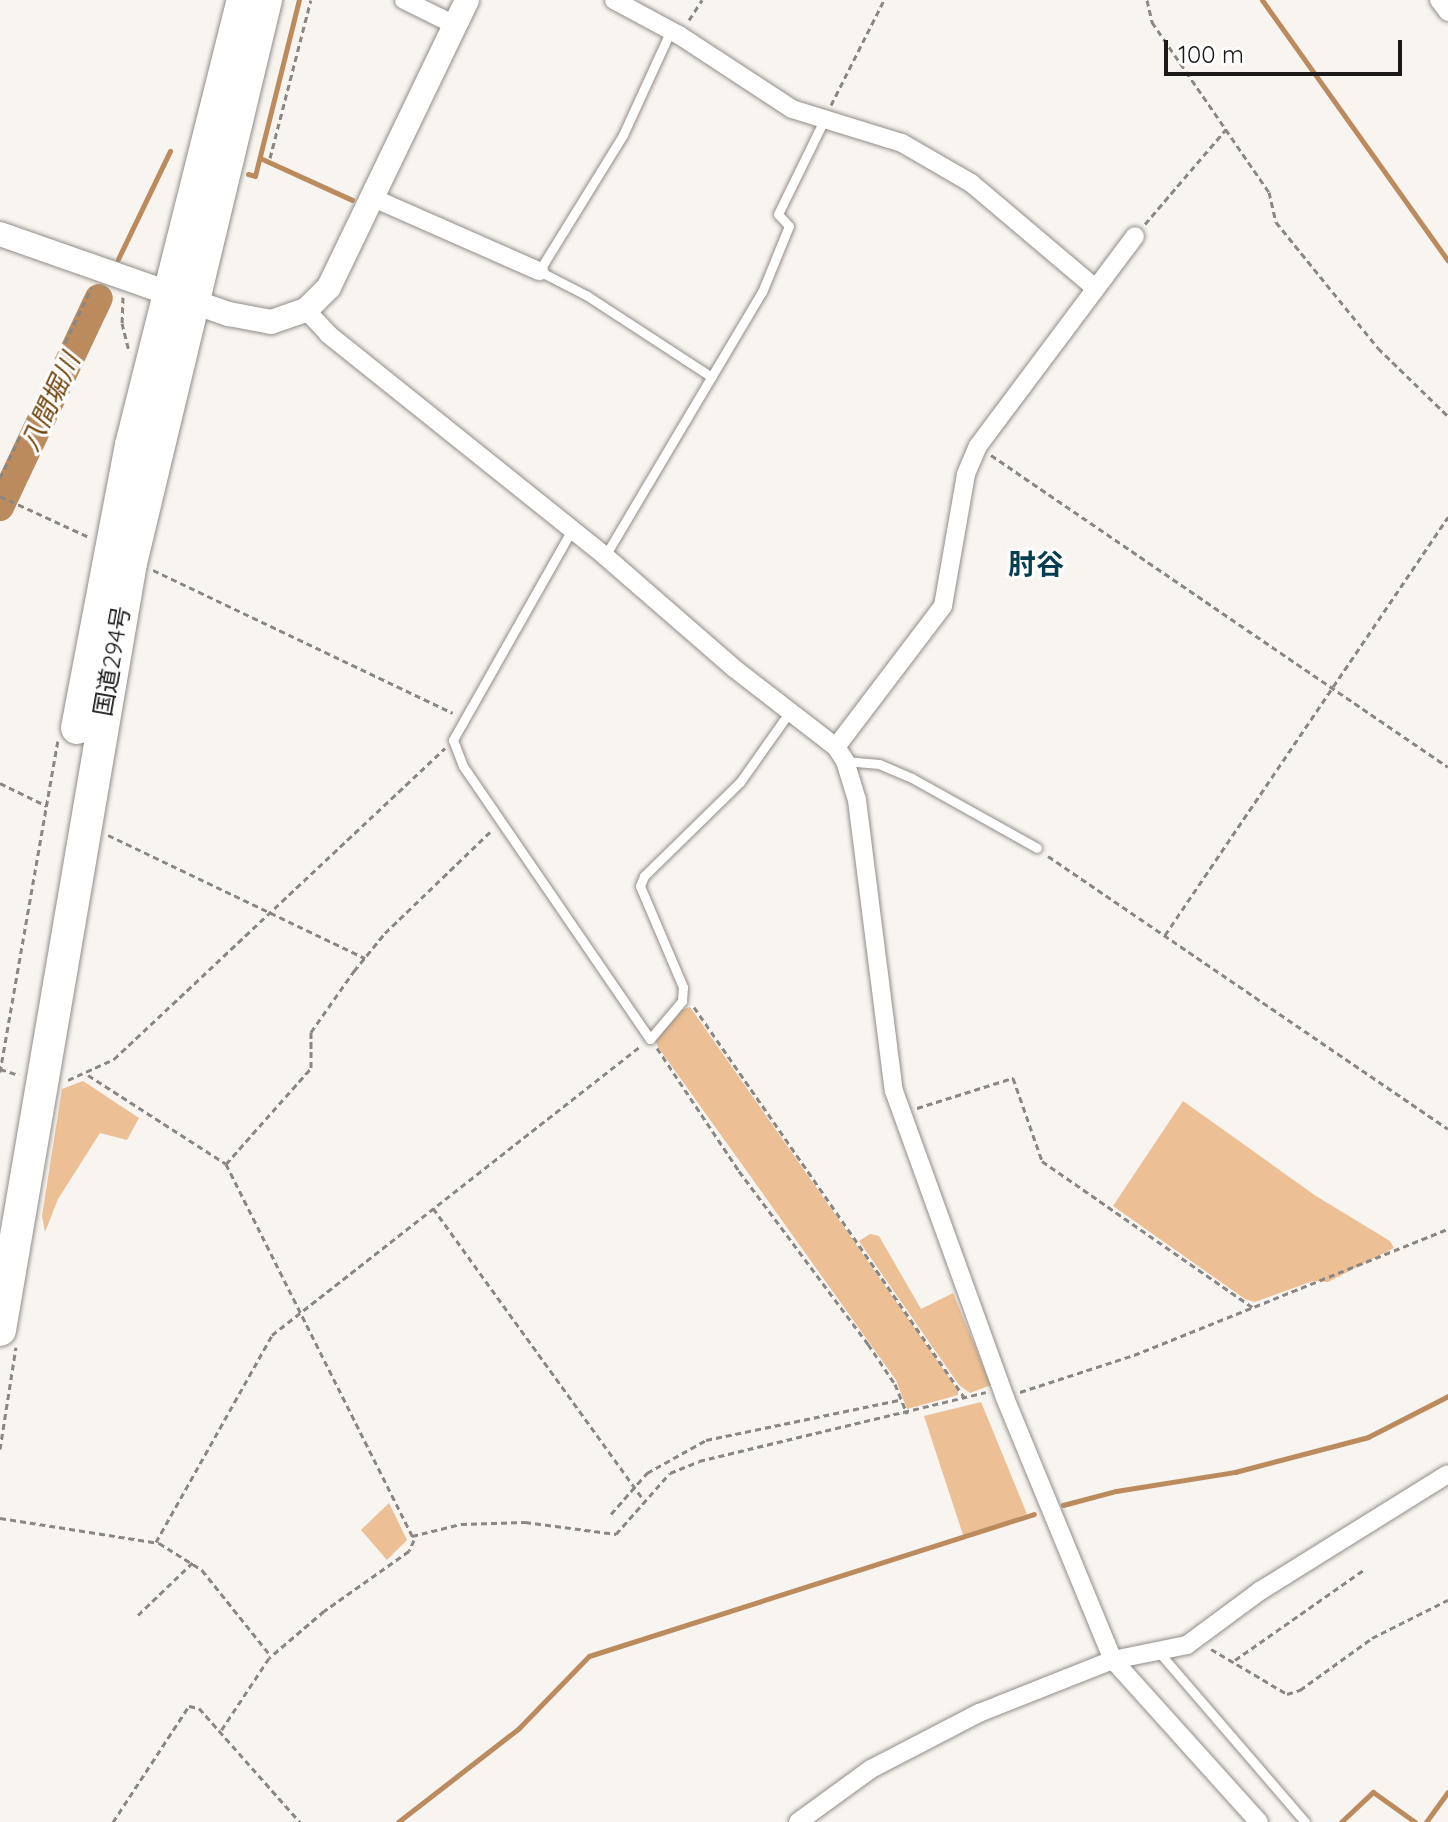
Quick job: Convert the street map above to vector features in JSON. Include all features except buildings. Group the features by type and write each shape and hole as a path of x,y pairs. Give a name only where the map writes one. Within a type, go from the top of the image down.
{"highway":[{"name":"国道294号","path":"0,1193 12,1073 120,554 243,0"},
{"name":"国道294号","path":"178,296 266,0"},
{"name":"国道294号","path":"0,1330 12,1073"}],"street":[{"path":"404,0 455,25"},
{"path":"0,234 178,296 271,322 306,310 329,287 467,0"},
{"path":"614,0 675,32 792,109 902,143 971,183 1093,286"},
{"path":"1439,0 1448,12"},
{"path":"371,197 539,271"},
{"path":"841,754 943,606 966,474 978,446 1093,286 1135,236"},
{"path":"306,310 328,334 570,533 605,556 735,669 791,710 841,754 857,800 900,1113 1003,1393 1113,1660 1259,1822"},
{"path":"798,1822 871,1769 933,1735 1113,1660 1156,1648 1187,1645 1260,1591 1448,1474"}],"lane":[{"path":"675,32 623,135 539,271 586,295 712,377"},
{"path":"605,556 762,292 789,226 778,214 824,120"},
{"path":"570,533 531,594 467,720 453,740 463,766 650,1039 682,1001 683,987 640,886 740,782 791,710"},
{"path":"841,754 879,764 912,778 1037,848"},
{"path":"1156,1648 1305,1822"}],"path":[{"path":"270,158 311,0"},
{"path":"675,32 702,0"},
{"path":"824,120 884,0"},
{"path":"1147,0 1152,22 1269,192 1276,222 1378,348 1448,416"},
{"path":"1135,236 1226,129"},
{"path":"0,478 101,269"},
{"path":"978,446 1448,767"},
{"path":"0,496 467,720"},
{"path":"1165,935 1448,517"},
{"path":"61,727 47,806 12,1073 88,1075 226,1164 298,1314 412,1536 409,1551 271,1656 220,1732"},
{"path":"88,1075 114,1059 453,740"},
{"path":"0,783 47,806"},
{"path":"226,1164 311,1068 314,1025 365,958 501,821"},
{"path":"101,832 365,958"},
{"path":"1037,848 1448,1129"},
{"path":"682,1001 693,1005 965,1398"},
{"path":"156,1542 266,1342 650,1039 739,1171 868,1344 907,1414"},
{"path":"900,1113 1013,1078 1042,1161 1252,1307"},
{"path":"433,1208 631,1487 643,1499"},
{"path":"412,1536 461,1524 525,1522 616,1534 643,1499 670,1473 699,1461 965,1398 1003,1393 1098,1368 1448,1229"},
{"path":"611,1514 631,1487 670,1457 706,1440 901,1400"},
{"path":"0,1518 156,1542 193,1561 271,1656"},
{"path":"138,1615 193,1561"},
{"path":"1235,1660 1365,1569"},
{"path":"1187,1645 1212,1649 1235,1660 1275,1690 1300,1690 1372,1638 1448,1600"},
{"path":"113,1822 184,1709 199,1708 300,1822"}],"shaded area":[{"path":"690,1007 958,1390 958,1395 907,1409 896,1380 658,1047 655,1039 681,1010"},
{"path":"83,1081 139,1118 127,1140 100,1133 58,1199 45,1232 42,1216 62,1089"},
{"path":"1183,1101 1316,1196 1390,1241 1394,1248 1328,1282 1313,1281 1255,1302 1245,1299 1113,1206"},
{"path":"870,1234 879,1236 921,1309 953,1293 991,1385 970,1393 959,1385 859,1241"},
{"path":"981,1402 1027,1514 963,1535 924,1416"},
{"path":"389,1503 407,1540 387,1560 361,1530"}],"waterway":[{"name":"八間堀川","path":"248,174 255,176 299,0"},
{"path":"1262,0 1448,261"},
{"name":"八間堀川","path":"118,259 170,151"},
{"path":"260,158 352,200"},
{"name":"八間堀川","path":"0,507 99,298"},
{"path":"1063,1505 1116,1491 1235,1472 1368,1437 1448,1396"},
{"path":"398,1822 519,1728 589,1656 1034,1514"},
{"path":"1341,1822 1373,1792 1415,1822"},
{"path":"1426,1822 1448,1792"}],"district":[{"name":"肘谷","path":"1036,564"}]}
